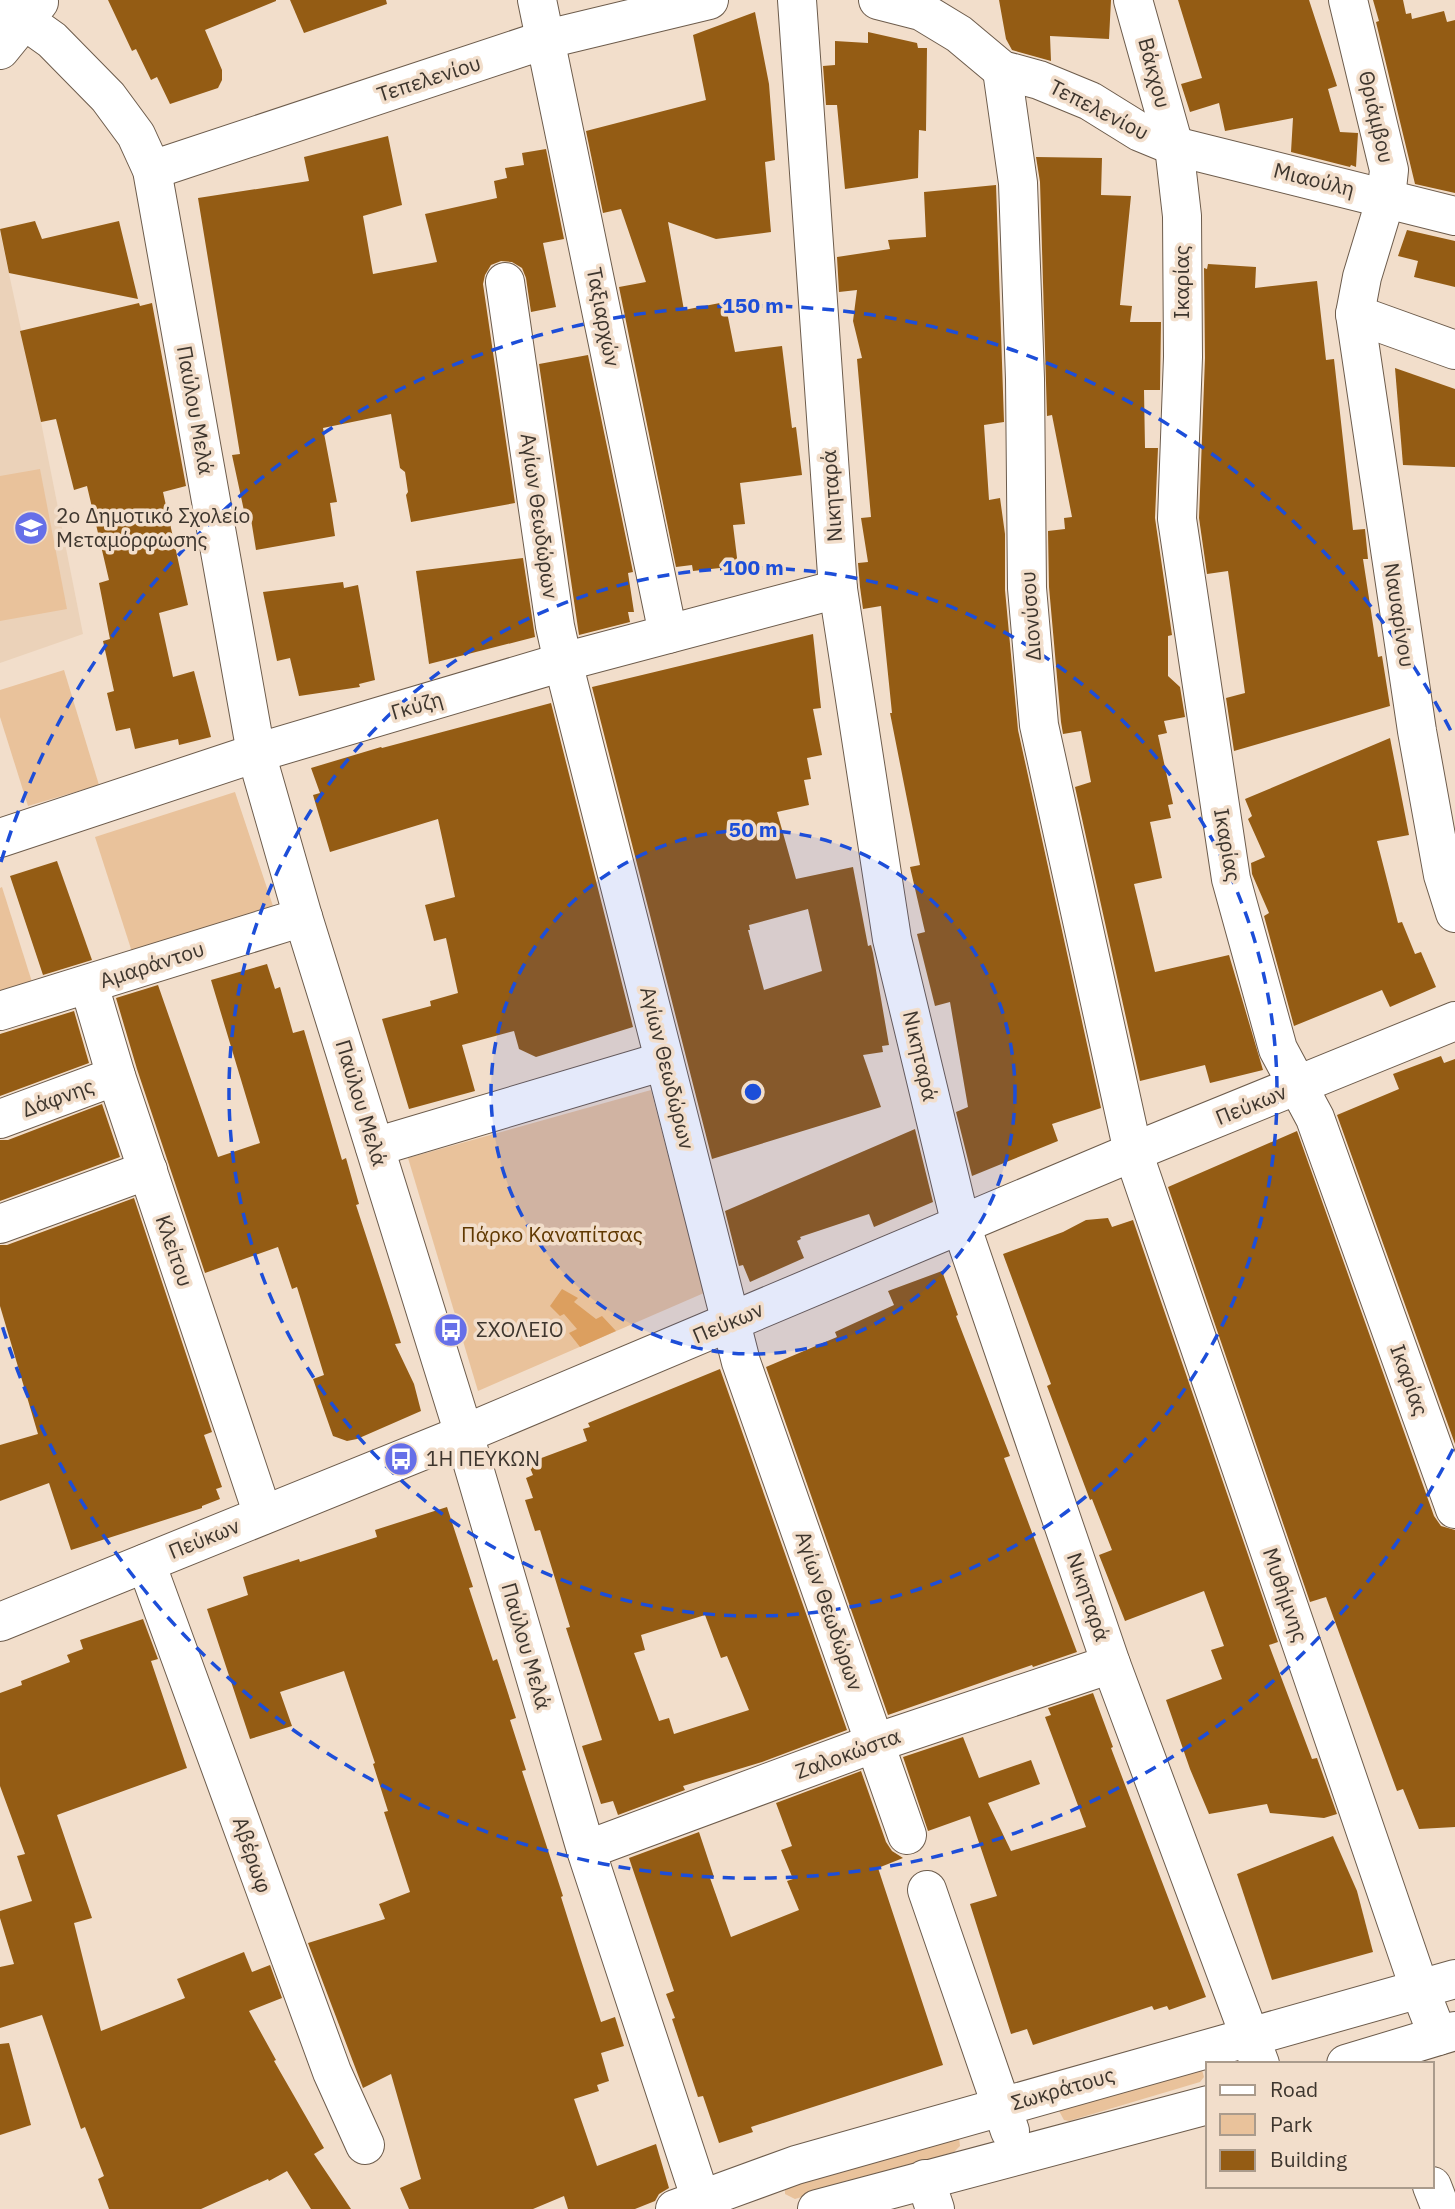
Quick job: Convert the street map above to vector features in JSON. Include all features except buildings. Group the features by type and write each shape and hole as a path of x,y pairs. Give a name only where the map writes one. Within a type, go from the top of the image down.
{"street":[{"name":"Ταξιαρχών","path":"537,0 668,634"},
{"name":"Τεπελενίου","path":"152,170 547,39 709,0"},
{"name":"Νικηταρά","path":"797,0 838,589 892,939 961,1225 1111,1664 1255,2050"},
{"name":"Τεπελενίου","path":"877,0 921,10 959,34 1002,70 1039,80 1090,101 1140,132 1174,146"},
{"name":"Βάκχου","path":"1133,0 1174,146"},
{"name":"Θριάμβου","path":"1348,0 1389,170 1386,198 1362,277 1354,314"},
{"path":"0,50 22,10"},
{"name":"Παύλου Μελά","path":"22,10 108,97 136,135 152,170 256,753 303,917 464,1434 693,2206"},
{"name":"Διονύσου","path":"1002,70 1018,183 1025,379 1027,588 1039,725 1133,1152"},
{"name":"Μιαούλη","path":"1174,146 1455,216"},
{"name":"Ικαρίας","path":"1174,146 1182,216 1177,519 1231,879 1278,1049 1315,1118 1455,1509"},
{"name":"Αγίων Θεωδώρων","path":"505,282 555,626 741,1362 907,1835"},
{"path":"1354,314 1455,350"},
{"name":"Ναυαρίνου","path":"1354,314 1417,731 1443,875 1455,913"},
{"name":"Γκύζη","path":"0,838 256,753 563,662 838,589"},
{"name":"Αμαράντου","path":"0,1011 303,917"},
{"name":"Κλείτου","path":"89,985 116,1076 263,1516"},
{"name":"Πεύκων","path":"0,1622 464,1434 1133,1152 1455,1021"},
{"path":"375,1147 664,1061"},
{"name":"Δάφνης","path":"0,1119 116,1076"},
{"name":"Μυθήμνης","path":"1133,1152 1437,1984 1446,2033"},
{"path":"0,1224 148,1170"},
{"name":"Αβέρωφ","path":"146,1563 332,2073 365,2145"},
{"name":"Ζαλοκώστα","path":"586,1850 876,1744 1111,1664"},
{"path":"928,1891 1018,2156"},
{"name":"Σωκράτους","path":"693,2206 796,2165 1002,2107 1255,2050 1363,2006 1437,1984"},
{"path":"1363,2006 1369,2060 1446,2033"},
{"path":"817,2209 930,2194 1018,2156 1206,2106"},
{"path":"1433,2188 1441,2209"}],"shaded area":[{"name":"2ο Δημοτικό Σχολείο Μεταμόρφωσης","path":"0,232 83,634 0,663"},
{"path":"562,1289 578,1298 574,1302 596,1319 602,1316 616,1331 580,1347 569,1333 577,1329 564,1314 560,1316 550,1306"}],"green space":[{"path":"40,469 67,609 0,621 0,476"},
{"path":"64,670 99,785 28,806 0,717 0,690"},
{"path":"235,792 273,906 132,952 95,837"},
{"path":"2,887 32,982 0,992 0,888"},
{"name":"Πάρκο Καναπίτσας","path":"651,1090 704,1293 478,1391 408,1158"},
{"path":"1202,2070 1204,2077 1200,2082 1069,2121 1064,2120 1059,2111"},
{"path":"959,2138 960,2146 954,2152 795,2199 785,2194 785,2186"}],"place":[{"name":"2ο Δημοτικό Σχολείο Μεταμόρφωσης","path":"31,528"},
{"name":"ΣΧΟΛΕΙΟ","path":"451,1330"},
{"name":"1Η ΠΕΥΚΩΝ","path":"401,1459"}]}
